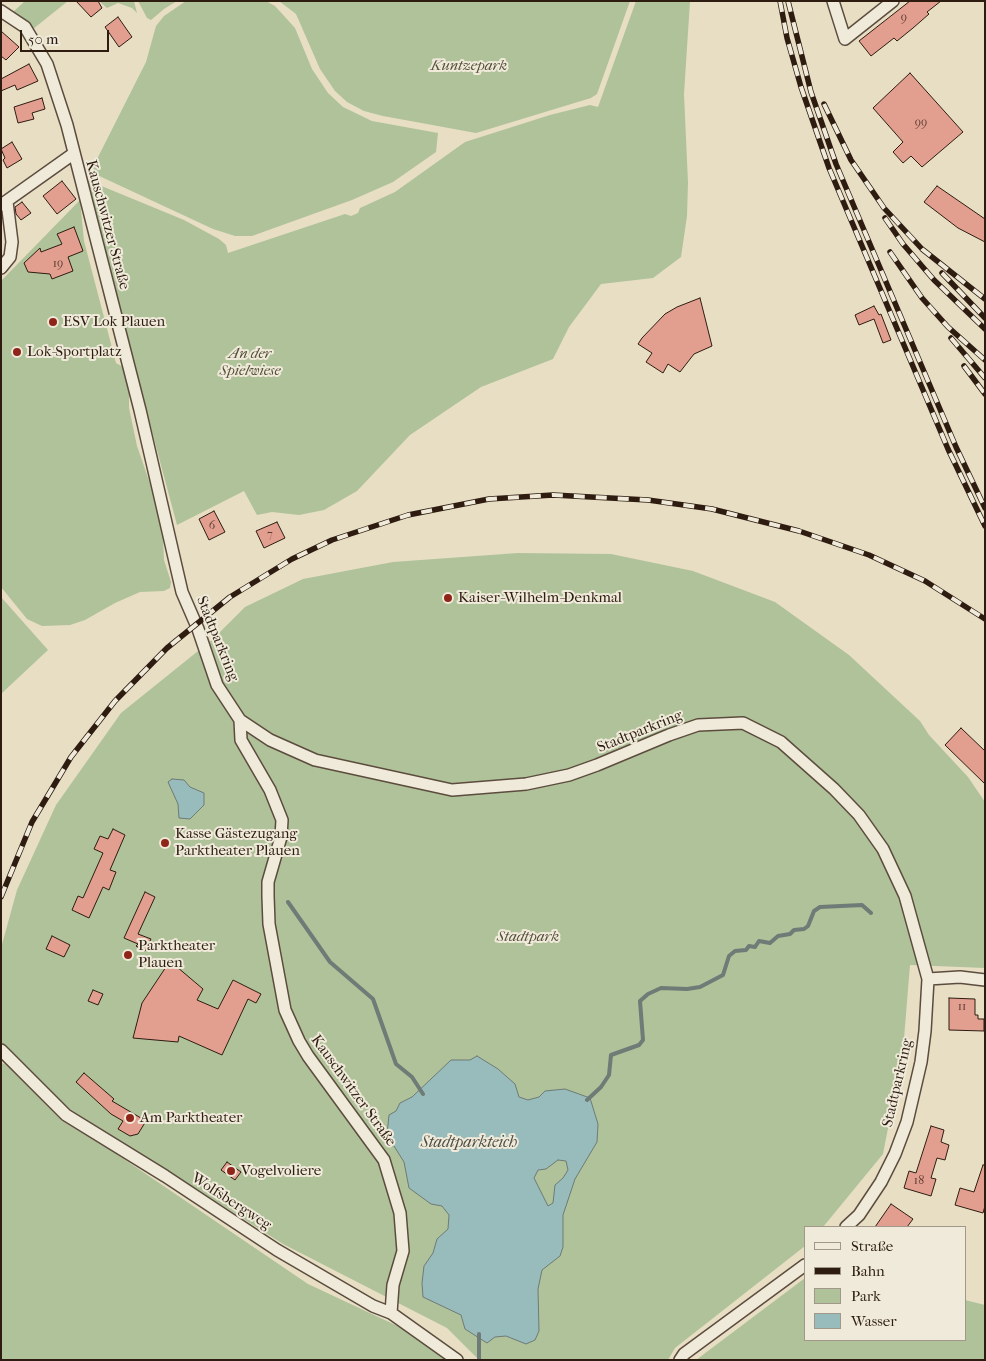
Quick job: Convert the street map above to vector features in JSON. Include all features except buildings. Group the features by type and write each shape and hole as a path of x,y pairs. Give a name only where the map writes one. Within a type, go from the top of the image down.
{"street":[{"path":"833,1 845,39 892,1"},
{"name":"Kauschwitzer Straße","path":"1,11 25,26 38,46 47,64 67,125 140,410 180,580"},
{"path":"1,268 10,257 12,242 4,203 73,154"},
{"name":"Stadtparkring","path":"180,580 182,592 198,629 217,685 240,720 270,740 314,760 452,790 526,784 569,775 669,734 698,725 743,723 781,742 834,789 859,815 882,849 905,896 928,979 928,1003 921,1062 906,1122 881,1182 859,1214 847,1226"},
{"name":"Kauschwitzer Straße","path":"240,720 241,740 270,790 282,820 282,837 268,882 268,896 269,924 285,1010 303,1048 384,1160 400,1213 403,1251 393,1285 391,1313"},
{"path":"928,979 960,977 985,980"},
{"name":"Wolfsbergweg","path":"1,1050 66,1115 165,1176 277,1250 373,1306 391,1313 457,1360"},
{"path":"680,1360 684,1354 804,1266"}],"green space":[{"path":"25,1 68,1 33,29 13,12"},
{"path":"99,1 134,1 137,13 132,8 118,3 107,8"},
{"path":"138,1 177,1 151,20 147,18"},
{"path":"186,1 266,1 275,6 295,28 312,69 328,93 343,107 372,121 438,133 436,152 393,182 352,200 252,236 235,236 213,229 95,174 93,167 146,62 156,26 164,16"},
{"name":"Kuntzepark","path":"279,1 630,1 597,94 591,98 476,133 383,116 364,111 347,102 335,91 320,69 296,14"},
{"name":"An der Spielwiese","path":"636,1 690,1 684,94 688,183 687,216 681,257 653,278 601,284 569,327 553,359 481,387 410,435 357,491 324,510 299,515 272,512 257,515 244,491 177,525 87,180 184,220 219,239 226,245 228,253 345,214 351,216 358,213 360,208 395,192 465,142 550,115 590,105 598,107"},
{"path":"80,200 84,241 116,363 123,367 129,390 129,408 137,446 162,518 164,560 171,582 170,588 164,591 140,592 115,603 85,620 70,625 42,626 27,619 1,587 1,281"},
{"name":"Stadtpark","path":"518,553 611,554 693,571 775,602 849,655 920,721 929,735 968,777 985,802 985,968 910,965 903,1051 883,1154 824,1226 804,1226 804,1247 675,1348 668,1360 479,1360 447,1328 283,1244 70,1109 1,1046 1,948 17,890 56,805 121,713 213,639 245,607 303,579 393,562"},
{"path":"1,597 48,650 1,694"},
{"path":"1,1063 5,1064 62,1121 115,1153 308,1284 421,1337 449,1360 1,1360"},
{"path":"804,1279 804,1341 966,1341 966,1300 985,1305 985,1360 696,1360"}],"water":[{"path":"172,779 184,780 190,787 204,793 204,805 190,819 179,818 178,804 168,782"},
{"name":"Stadtparkteich","path":"477,1056 498,1069 515,1084 519,1097 528,1100 539,1097 545,1091 565,1089 590,1098 598,1124 597,1142 575,1179 563,1215 563,1247 560,1256 542,1270 538,1289 539,1331 535,1340 526,1344 506,1336 495,1337 487,1343 465,1329 461,1315 423,1297 424,1266 433,1253 437,1239 448,1229 449,1215 442,1206 431,1204 409,1188 404,1162 387,1135 389,1115 396,1111 400,1103 412,1097 451,1060 470,1060","holes":["558,1160 566,1161 568,1170 555,1185 553,1203 548,1206 534,1178 538,1170 546,1169"]}],"waterway":[{"path":"288,902 330,962 373,999 396,1064 412,1077 423,1094"},
{"path":"587,1100 601,1087 609,1075 611,1055 639,1045 643,1040 640,1001 648,994 661,988 687,989 700,987 723,975 729,956 735,951 746,950 749,946 755,947 759,941 770,943 778,936 790,934 794,930 804,929 808,926 814,911 820,907 862,905 871,913"},
{"path":"479,1334 479,1360"}],"railway":[{"path":"780,1 787,38 801,87 829,168 948,449 985,526"},
{"path":"788,1 811,92 836,164 956,447 985,508"},
{"path":"824,104 851,160 884,208 922,249 985,299"},
{"path":"885,218 903,244 934,280 985,329"},
{"path":"890,252 922,298 948,327 985,360"},
{"path":"942,273 985,318"},
{"path":"951,338 985,378"},
{"path":"964,366 985,394"},
{"path":"1,897 32,822 71,757 115,701 167,648 230,597 292,559 332,540 408,515 489,499 553,495 648,500 712,509 799,531 869,555 925,581 985,619"}],"place":[{"name":"ESV Lok Plauen","path":"53,322"},
{"name":"Lok-Sportplatz","path":"17,352"},
{"name":"Kaiser-Wilhelm-Denkmal","path":"448,598"},
{"name":"Kasse Gästezugang Parktheater Plauen","path":"165,843"},
{"name":"Parktheater Plauen","path":"128,955"},
{"name":"Am Parktheater","path":"130,1118"},
{"name":"Vogelvoliere","path":"231,1171"}]}
